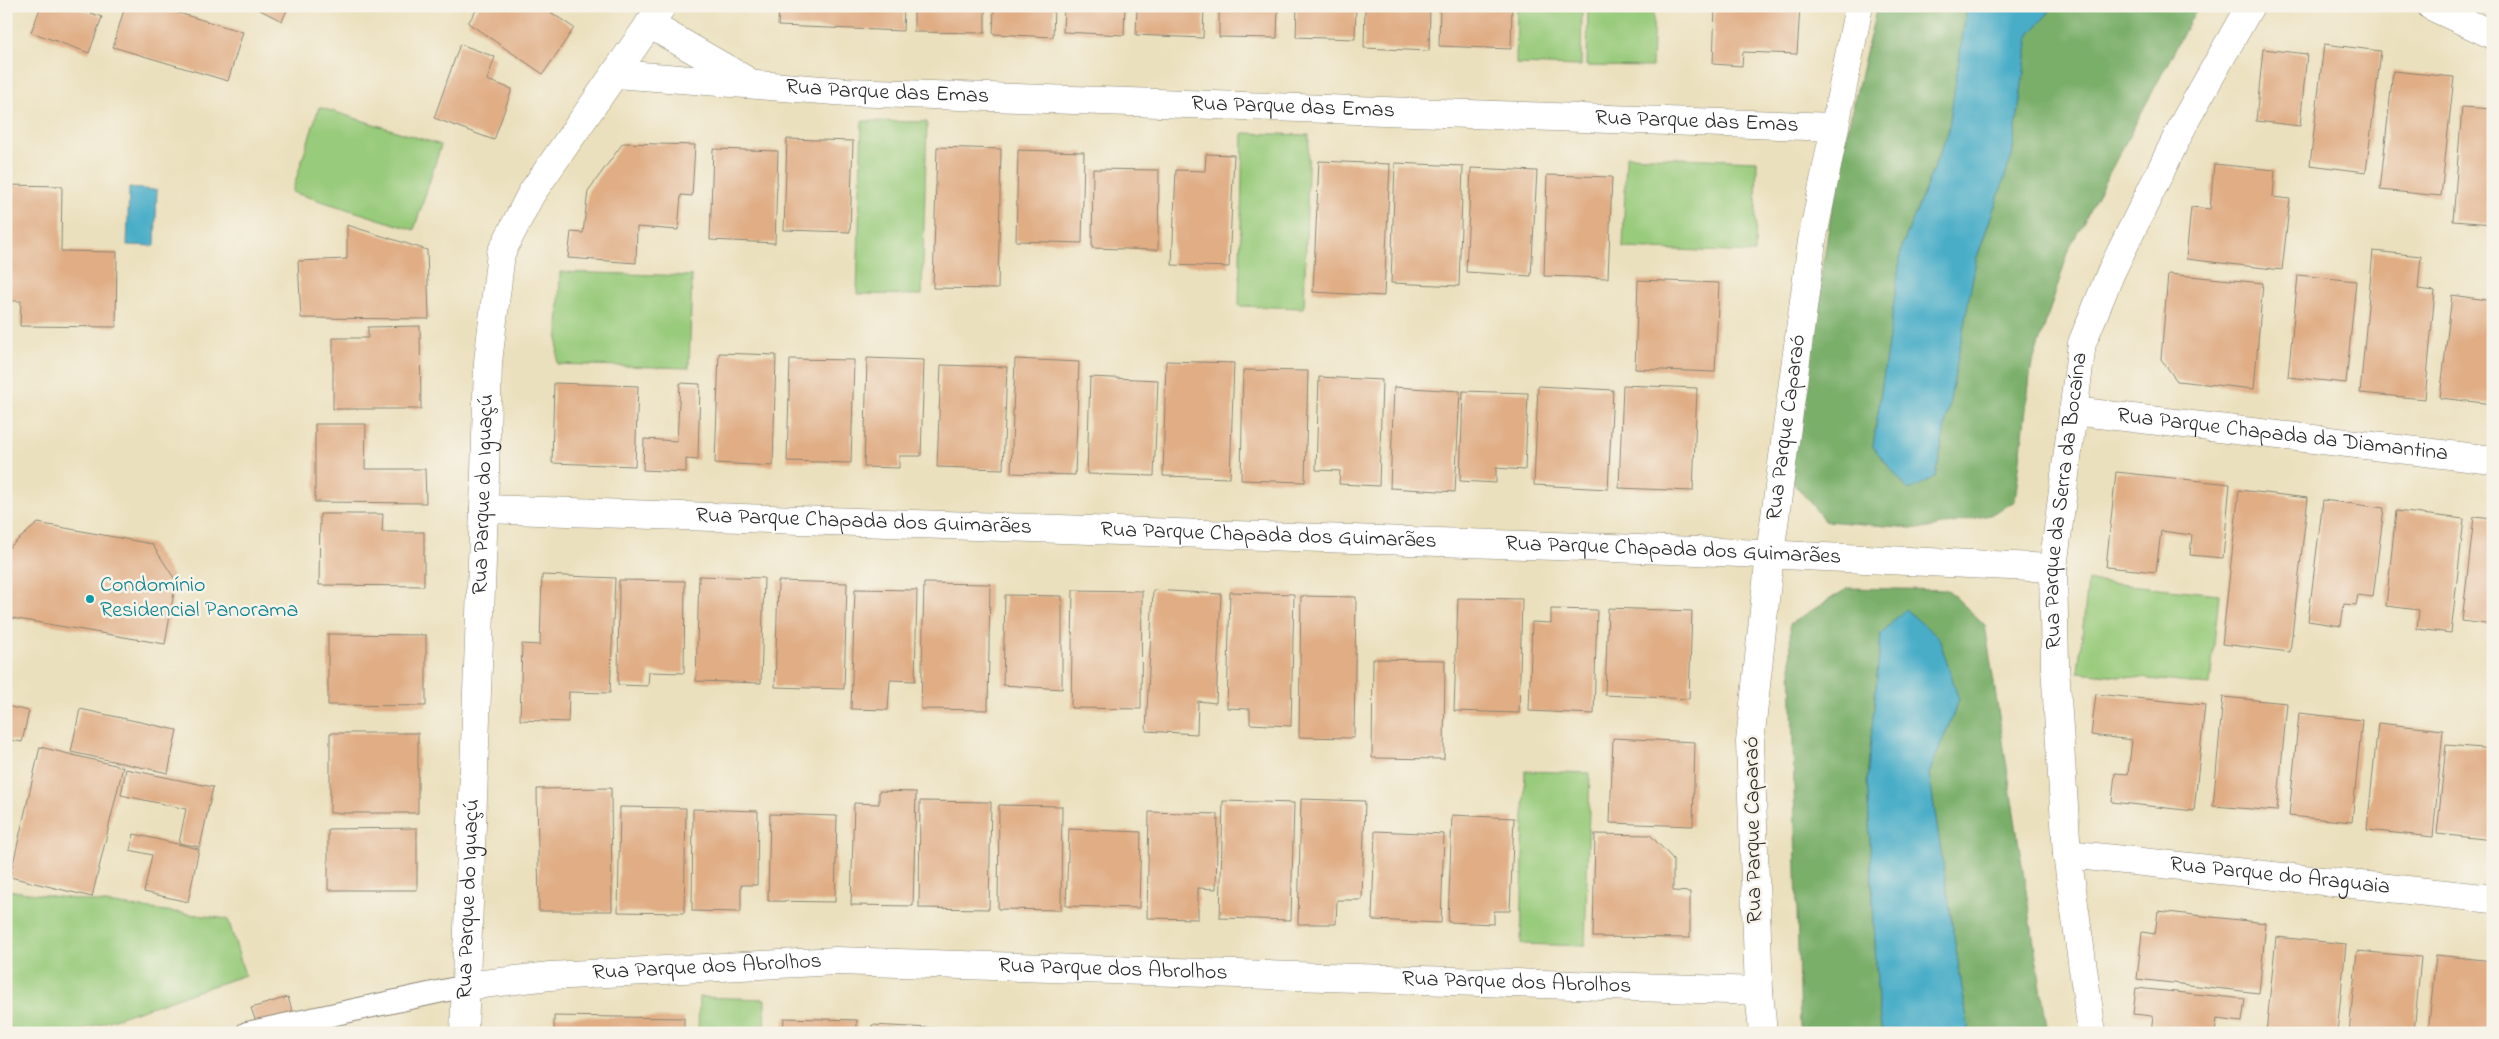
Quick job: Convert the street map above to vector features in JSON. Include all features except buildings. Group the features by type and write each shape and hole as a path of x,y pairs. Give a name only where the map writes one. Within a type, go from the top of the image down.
{"street":[{"name":"Rua Parque Caparaó","path":"1762,1033 1750,742 1770,554 1812,241 1833,127 1859,6"},
{"name":"Rua Parque da Serra da Bocaína","path":"2092,1033 2067,854 2055,666 2053,568 2082,343 2112,272 2186,119 2250,6"},
{"path":"2431,6 2493,35"},
{"name":"Rua Parque das Emas","path":"656,15 752,84"},
{"name":"Rua Parque do Iguaçú","path":"464,1033 488,362 501,253 531,194 656,15"},
{"name":"Rua Parque das Emas","path":"616,74 848,92 1833,127"},
{"name":"Rua Parque Chapada da Diamantina","path":"2072,411 2493,460"},
{"name":"Rua Parque Chapada dos Guimarães","path":"484,509 1770,554 2053,568"},
{"name":"Rua Parque do Araguaia","path":"2067,854 2493,899"},
{"name":"Rua Parque dos Abrolhos","path":"466,986 550,976 836,962 1759,991"}],"lane":[{"path":"247,1033 466,986"}],"green space":[{"path":"1517,6 1582,6 1581,66 1516,64"},
{"path":"1588,6 1654,6 1652,67 1587,66"},
{"path":"1877,6 1967,6 1948,133 1902,246 1873,447 1909,490 1936,476 1976,260 2012,156 2029,36 2054,6 2198,6 2070,247 2031,368 2015,501 1990,515 1923,529 1825,521 1789,477 1838,170"},
{"path":"319,107 441,145 414,230 292,192"},
{"path":"862,121 927,122 922,295 857,294"},
{"path":"1243,133 1309,135 1304,308 1239,306"},
{"path":"1626,156 1757,161 1755,253 1623,248"},
{"path":"560,272 692,276 689,368 557,364"},
{"path":"2088,581 2219,594 2210,685 2078,672"},
{"path":"1848,588 1948,590 1985,625 2048,1033 1969,1033 1929,774 1959,700 1881,634 1867,781 1878,1004 1882,1033 1800,1033 1790,624"},
{"path":"1525,771 1590,773 1585,946 1521,944"},
{"path":"6,890 228,919 245,975 73,1033 14,1033 6,1025"},
{"path":"699,997 765,999 764,1033 698,1033"}],"water":[{"path":"1967,6 2054,6 2029,36 2012,156 1976,260 1936,476 1909,491 1873,447 1902,246 1948,133"},
{"path":"129,188 157,190 155,246 127,245"},
{"path":"1905,609 1939,638 1959,700 1929,774 1969,1033 1882,1033 1878,1004 1867,781 1881,634"}],"place":[{"name":"Condomínio Residencial Panorama","path":"90,599"}]}
